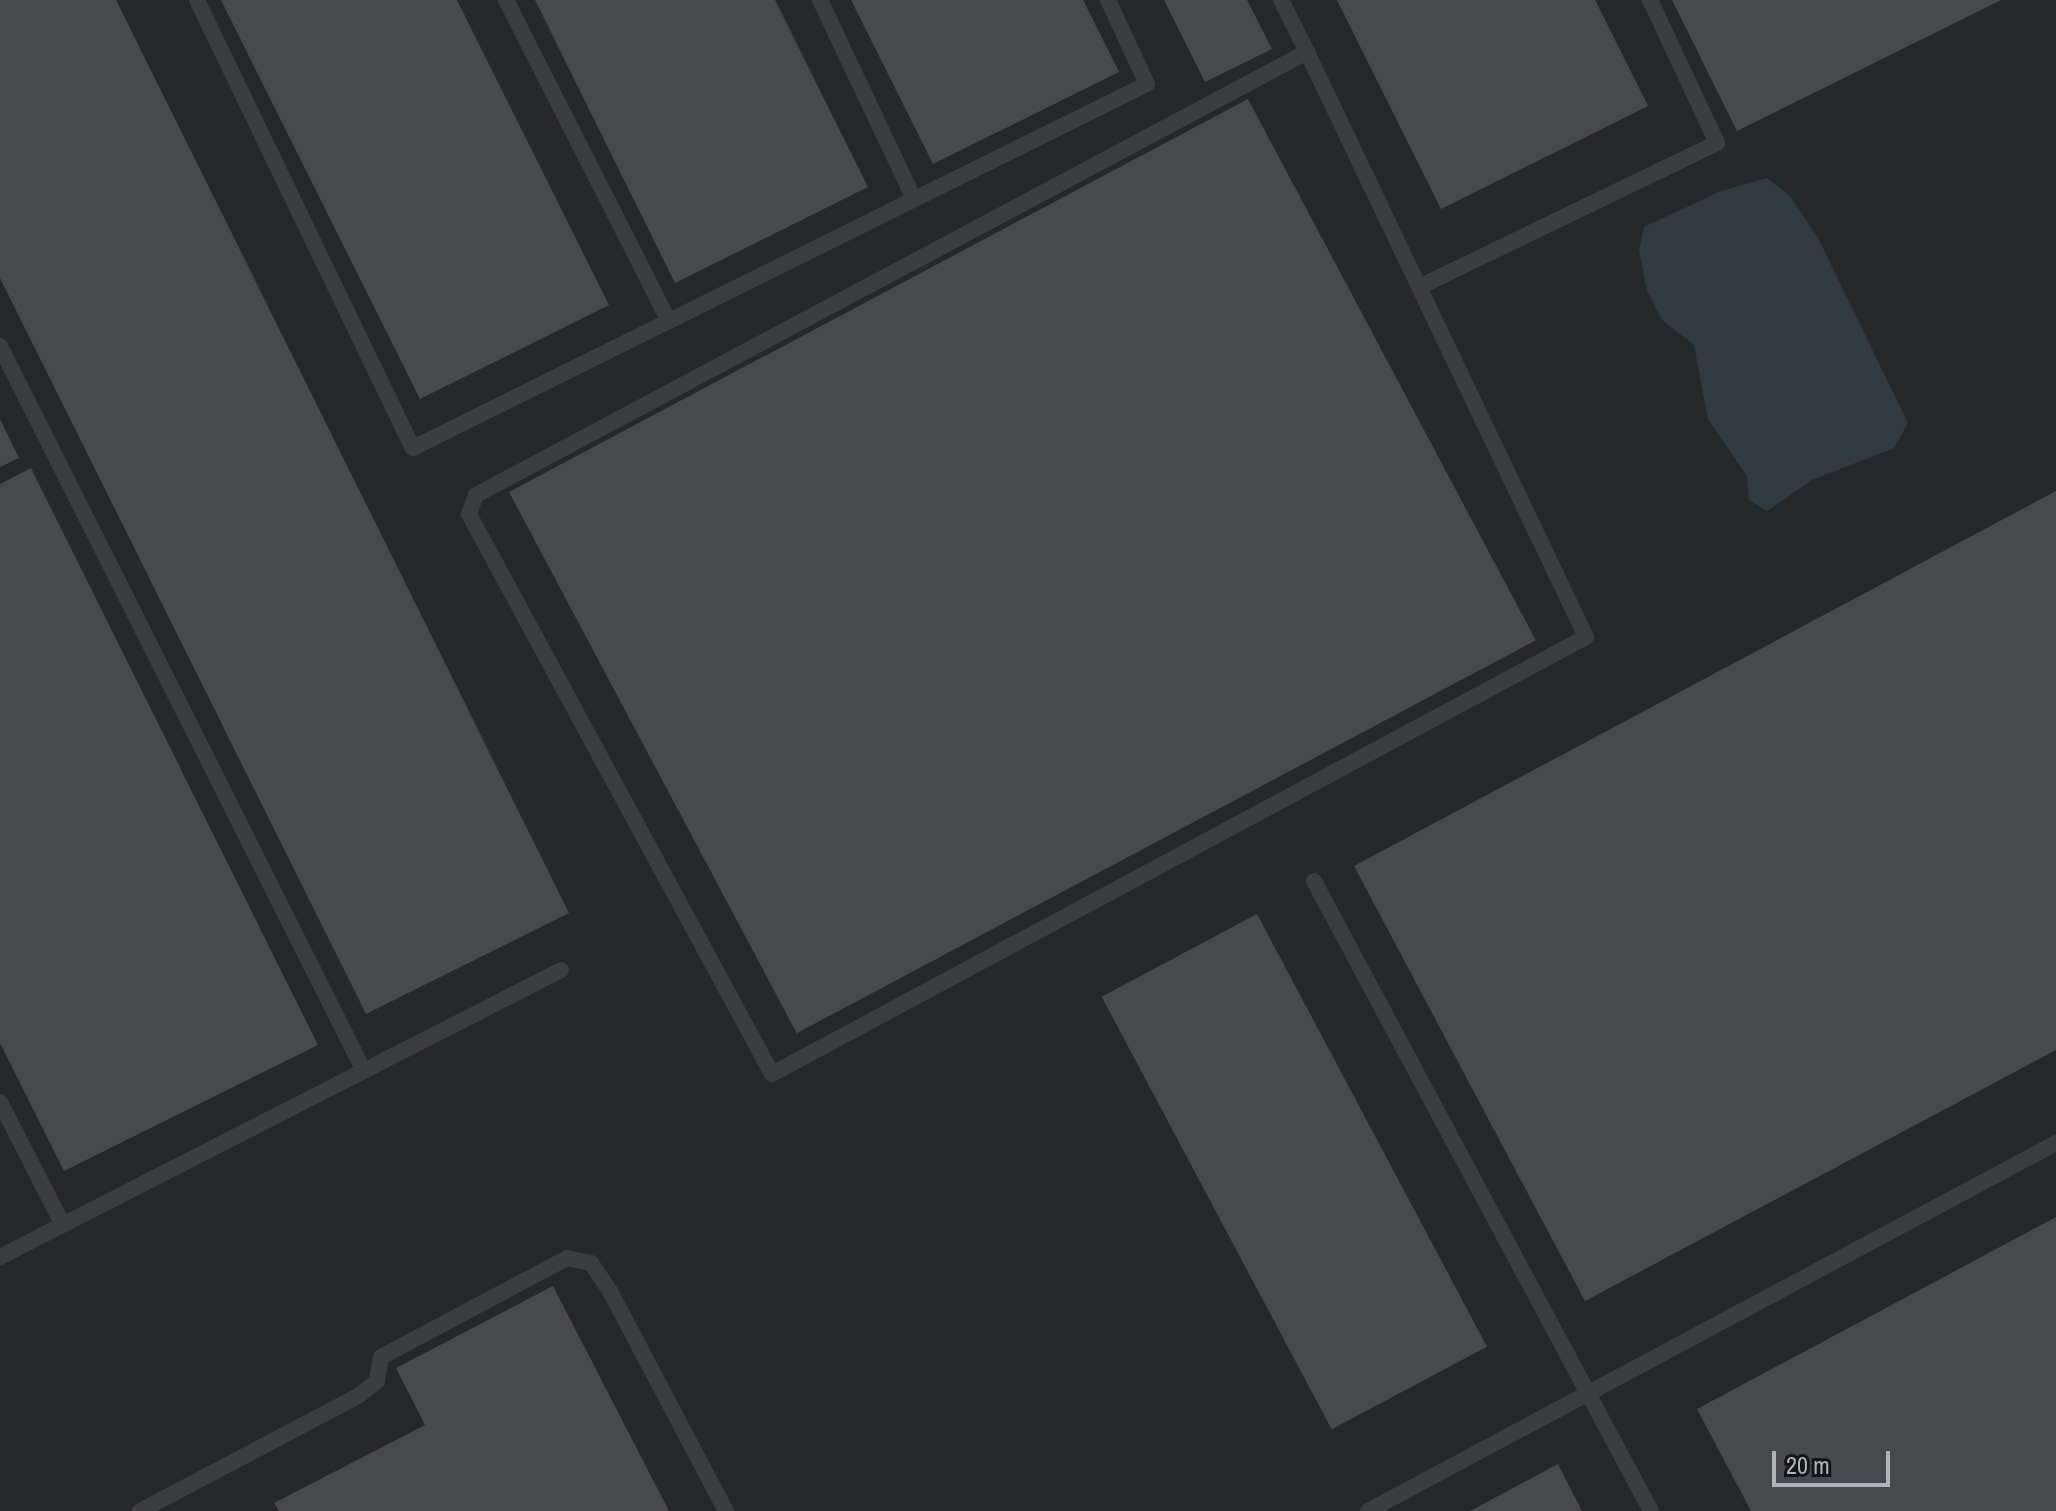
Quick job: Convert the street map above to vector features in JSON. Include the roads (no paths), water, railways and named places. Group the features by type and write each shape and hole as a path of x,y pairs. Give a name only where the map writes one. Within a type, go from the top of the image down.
{"lane":[{"path":"197,0 413,448 1147,84 1108,0"},
{"path":"506,0 669,321"},
{"path":"820,0 914,199"},
{"path":"1281,0 1307,52 1586,637 772,1074 469,514 476,495 1307,52"},
{"path":"1419,287 1717,143 1650,0"},
{"path":"0,346 364,1071"},
{"path":"1314,881 1651,1511"},
{"path":"0,1257 561,970"},
{"path":"0,1102 63,1225"},
{"path":"1368,1511 2056,1143"},
{"path":"140,1511 358,1396 377,1381 381,1357 567,1258 591,1263 611,1293 726,1511"}]}
